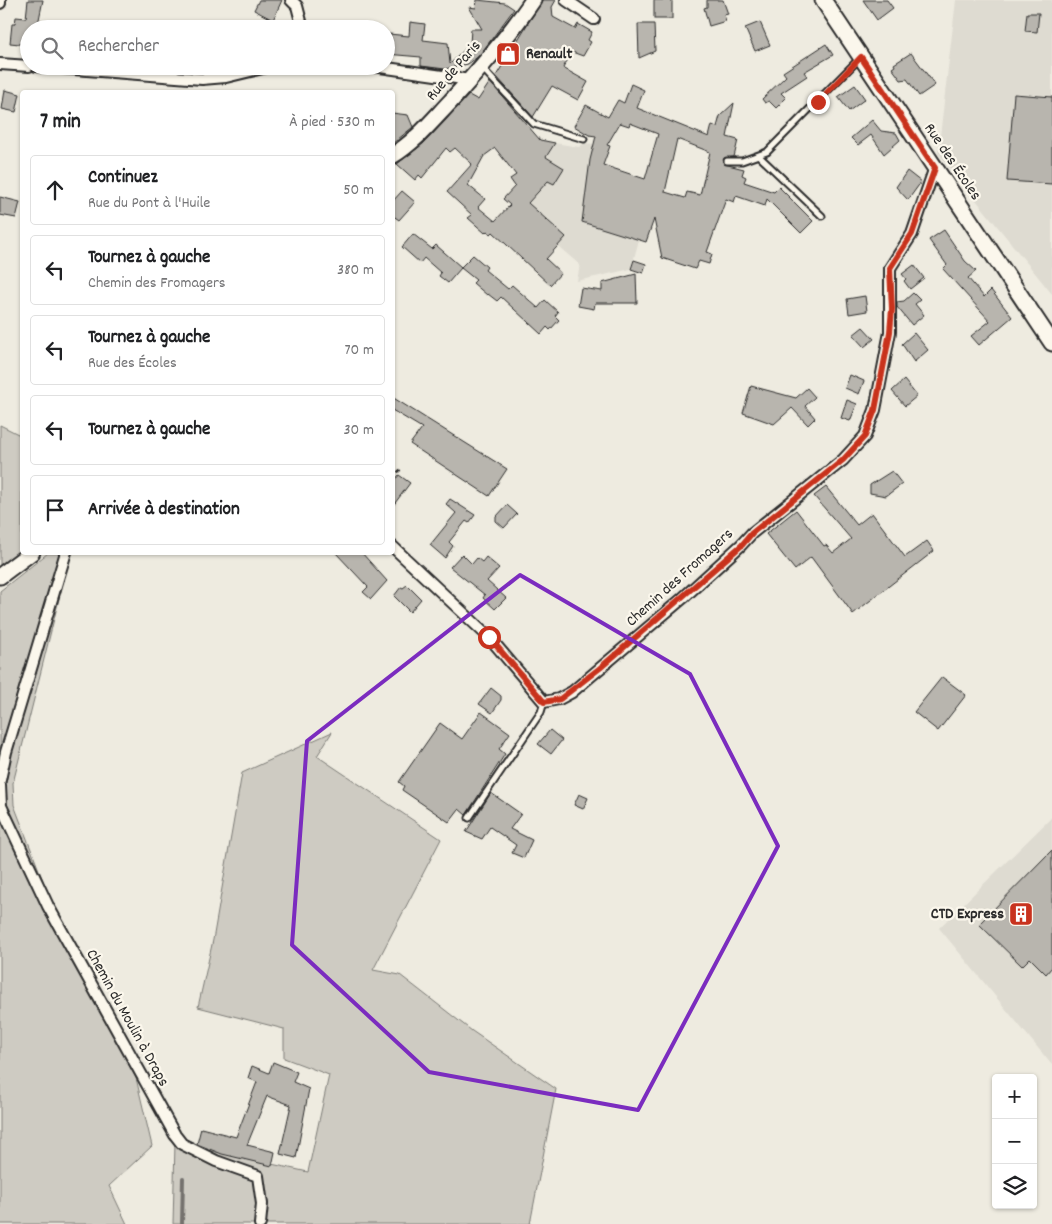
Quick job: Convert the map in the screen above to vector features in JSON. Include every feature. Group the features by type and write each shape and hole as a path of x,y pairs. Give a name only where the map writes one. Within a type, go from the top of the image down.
{"street":[{"path":"291,0 297,6 301,20"},
{"path":"566,0 594,19"},
{"name":"Rue des Écoles","path":"823,0 1052,343"},
{"name":"Rue de Paris","path":"395,154 416,139 470,80 529,2"},
{"path":"0,64 20,65"},
{"path":"395,69 470,80"},
{"path":"151,75 202,79 234,75"},
{"name":"Chemin des Fromagers","path":"544,702 560,699 600,668 734,552 752,533 843,460 865,436 875,410 890,332 892,309 890,268 912,234 935,168"},
{"path":"395,549 489,637 544,702"},
{"path":"0,576 28,555"},
{"path":"0,780 6,752 65,555"},
{"name":"Chemin du Moulin à Draps","path":"0,785 1,806 48,906 159,1108 182,1144 216,1161 258,1176 262,1204 260,1224"}],"lane":[{"path":"727,161 742,161 767,152 861,57"},
{"path":"481,67 534,124 584,139"},
{"path":"758,156 822,216"},
{"path":"470,818 541,712 544,702"}],"path":[{"path":"395,475 401,469"}],"highlighted area":[{"path":"520,575 690,674 778,846 638,1110 429,1072 292,945 307,741"}],"shaded area":[{"path":"956,0 1052,0 1052,294 938,153"},
{"path":"555,143 579,147 585,143 594,144 582,222 639,240 631,269 577,281 580,265 510,205 539,171"},
{"path":"0,425 20,435 20,554 0,569"},
{"path":"45,555 70,555 13,783 14,805 72,956 136,1078 152,1146 109,1186 127,1224 0,1224 0,591"},
{"path":"332,732 317,756 441,839 373,970 400,975 472,1031 556,1089 530,1224 173,1224 175,1143 308,1172 329,1075 284,1058 284,1029 198,1007 213,940 242,773"},
{"path":"1052,817 1052,1065 939,928"}],"building":[{"path":"28,0 43,0 39,20 20,20 20,44 10,43 12,24 15,24 16,17 26,18"},
{"path":"259,0 282,0 273,20 254,10"},
{"path":"477,0 505,3 514,9 479,56 468,64 445,69 421,66 421,57 395,55 395,35 409,36 410,22 425,24 423,40 448,43 450,64 470,44 471,29 482,29 469,7 476,8"},
{"path":"542,0 556,0 552,7 553,17 575,29 578,24 592,32 588,40 591,42 583,56 572,52 563,68 588,82 578,100 552,86 533,117 496,76"},
{"path":"654,0 672,0 672,19 654,19"},
{"path":"707,0 723,0 728,14 724,15 726,21 709,26 704,8 707,7"},
{"path":"863,0 887,0 893,8 877,20"},
{"path":"1027,13 1039,13 1037,32 1025,31"},
{"path":"760,22 770,45 755,51 745,28"},
{"path":"638,24 654,24 655,51 639,58"},
{"path":"826,44 833,55 804,72 807,76 781,93 786,98 776,108 769,101 765,103 762,99 786,76 783,72"},
{"path":"911,53 935,85 919,96 907,79 901,80 892,68 895,66 894,64"},
{"path":"490,82 540,140 555,143 546,157 564,168 554,184 548,181 528,203 566,237 546,259 561,273 550,285 493,232 491,234 487,231 485,233 468,218 472,215 447,192 472,164 455,148 450,152 446,148 422,178 419,175 415,180 397,164 423,144 469,95 478,100","holes":["495,148 516,175 510,179 515,186 503,199 510,205 495,221 478,207 485,199 468,185 484,156"]},
{"path":"631,84 644,90 637,108 709,137 712,125 717,127 720,116 734,103 727,137 738,140 734,157 724,158 724,164 744,169 742,175 746,177 744,182 774,192 779,187 813,221 801,233 767,199 765,206 736,196 734,202 726,199 707,252 712,254 709,264 699,261 695,269 662,258 654,219 646,242 582,222 590,160 596,136 589,135 574,126 586,105 608,117 618,100 624,103","holes":["620,123 629,126 630,123 658,134 645,179 603,165 610,146 607,145","677,139 710,152 700,195 687,192 685,198 665,192"]},
{"path":"855,85 865,99 849,111 838,97"},
{"path":"5,90 20,94 16,112 2,109"},
{"path":"1014,94 1052,97 1052,184 1007,181"},
{"path":"395,113 408,115 413,127 395,142"},
{"path":"872,120 881,131 896,133 900,140 884,154 871,135 858,145 851,138"},
{"path":"907,171 921,182 908,200 896,187"},
{"path":"402,191 415,202 399,220 395,217 395,199"},
{"path":"0,197 20,202 16,218 0,215"},
{"path":"944,230 965,261 976,271 968,278 984,297 991,290 1012,317 979,345 971,336 990,321 943,269 947,265 929,240"},
{"path":"413,234 432,249 436,245 461,267 473,255 487,267 485,270 508,289 512,285 538,308 545,300 558,312 555,316 559,320 550,330 547,327 541,334 501,297 497,301 487,295 473,283 476,280 461,268 448,283 439,276 441,273 424,258 420,263 402,247"},
{"path":"634,260 646,264 643,273 631,269"},
{"path":"914,265 924,278 910,289 904,281 906,279 902,274"},
{"path":"636,274 637,303 595,303 594,309 578,306 581,288 602,291 602,283"},
{"path":"913,293 920,300 915,304 924,315 912,325 897,307 897,302 904,301"},
{"path":"865,296 867,311 849,314 847,299"},
{"path":"863,327 874,339 864,347 853,335"},
{"path":"914,333 928,350 914,362 902,344"},
{"path":"850,375 864,381 859,394 845,388"},
{"path":"904,380 917,396 905,406 892,391"},
{"path":"751,386 796,398 807,388 815,397 805,406 815,418 808,425 792,408 774,424 743,413"},
{"path":"395,399 507,469 489,496 410,444 422,428 395,412"},
{"path":"847,400 857,404 850,421 841,418"},
{"path":"892,471 902,484 886,496 870,493 870,485"},
{"path":"399,475 410,483 395,503 395,480"},
{"path":"826,487 857,525 872,513 905,557 927,541 934,551 853,614 811,557 795,570 766,534 796,510 824,546 826,545 833,553 851,539 814,496"},
{"path":"450,499 475,515 469,523 466,521 449,542 453,546 445,558 430,545 456,513 446,504"},
{"path":"507,505 517,514 504,528 496,521 496,517"},
{"path":"462,554 472,564 477,558 482,562 486,557 499,568 487,581 506,598 495,609 483,598 485,595 450,567"},
{"path":"338,555 364,555 387,581 371,599 363,592 368,587"},
{"path":"407,585 421,599 410,612 394,596 401,587 403,588"},
{"path":"942,677 966,695 938,731 914,712"},
{"path":"491,688 501,696 501,700 492,713 479,704"},
{"path":"481,712 510,733 499,749 505,754 466,815 459,809 449,822 402,790 404,786 399,782 440,723 462,739"},
{"path":"550,730 562,740 551,754 538,744"},
{"path":"491,793 521,814 510,829 532,840 524,858 512,853 516,845 490,827 482,839 466,832"},
{"path":"579,794 588,798 583,809 574,805"},
{"name":"CTD Express","path":"1052,850 1052,967 1046,974 1030,958 1022,966 979,924"},
{"path":"273,1062 297,1072 293,1082 309,1089 296,1158 280,1154 291,1105 267,1096 247,1145 275,1152 272,1166 222,1154 197,1144 201,1128 236,1137 257,1082 248,1078 252,1066 269,1073"}],"waterway":[{"path":"182,1224 183,1178"}],"place":[{"name":"Renault","path":"508,54"},
{"name":"CTD Express","path":"1021,914"}],"route":[{"path":"489,637 544,702 560,699 572,692 683,598 742,545 752,533 843,460 865,436 875,410 890,332 892,309 889,280 890,268 912,234 921,212 928,182 935,168 861,57 818,102"}]}
